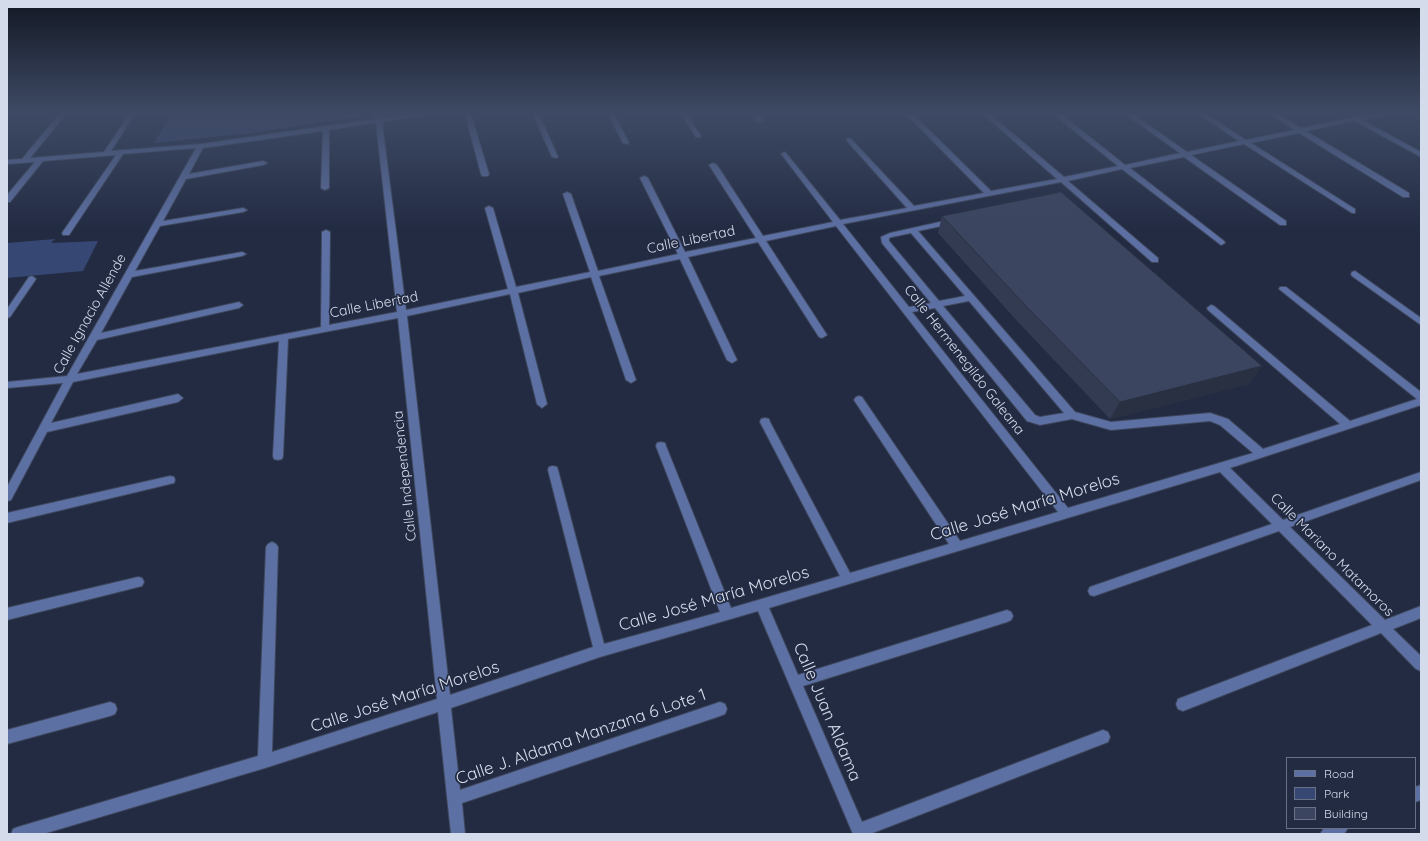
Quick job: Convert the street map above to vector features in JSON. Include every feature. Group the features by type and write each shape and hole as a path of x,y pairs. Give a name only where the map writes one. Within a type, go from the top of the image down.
{"street":[{"path":"25,160 30,153"},
{"path":"7,162 118,153"},
{"path":"66,233 122,153"},
{"name":"Calle Ignacio Allende","path":"7,497 70,379 95,337 156,224 197,153"},
{"path":"325,188 326,153"},
{"name":"Calle Independencia","path":"382,153 402,314 458,834"},
{"path":"479,153 485,174"},
{"path":"553,153 555,157"},
{"path":"860,153 912,209"},
{"path":"949,153 990,194"},
{"path":"1031,153 1155,260"},
{"path":"1105,153 1221,244"},
{"name":"Calle Libertad","path":"7,385 70,379 402,314 839,223 1123,168 1190,153"},
{"path":"1262,153 1352,211"},
{"path":"1339,153 1406,194"},
{"name":"Calle Hermenegildo Galeana","path":"784,154 1066,514"},
{"path":"1186,154 1283,223"},
{"path":"7,200 41,159"},
{"path":"184,176 263,163"},
{"path":"713,165 822,335"},
{"path":"644,178 732,360"},
{"path":"568,194 631,380"},
{"path":"489,208 513,291 542,404"},
{"path":"156,224 244,210"},
{"path":"958,220 885,237 885,241 1031,418 1040,421 1072,415 1111,426 1210,417 1224,422 1261,453"},
{"path":"913,230 1072,415"},
{"path":"325,329 326,232"},
{"path":"128,275 242,254"},
{"path":"1355,274 1421,322"},
{"path":"7,315 32,279"},
{"path":"1283,289 1421,397"},
{"path":"907,310 971,298"},
{"path":"95,337 239,305"},
{"path":"1211,308 1347,424"},
{"path":"278,456 284,337"},
{"path":"43,429 178,398"},
{"path":"859,400 957,546"},
{"name":"Calle José María Morelos","path":"18,834 265,761 443,704 600,651 726,615 1222,467 1347,424 1421,401"},
{"path":"765,422 848,578"},
{"path":"661,446 726,615"},
{"name":"Calle Mariano Matamoros","path":"1222,467 1421,665"},
{"path":"553,470 600,651"},
{"path":"1094,591 1421,476"},
{"path":"7,518 170,480"},
{"path":"265,761 272,547"},
{"path":"7,614 138,582"},
{"name":"Calle Juan Aldama","path":"761,604 859,832"},
{"path":"1183,704 1421,612"},
{"path":"795,682 1007,616"},
{"path":"7,737 110,709"},
{"name":"Calle J. Aldama Manzana 6 Lote 1","path":"454,799 720,709"},
{"path":"859,832 1103,737"},
{"path":"1327,834 1339,829"}],"green space":[{"path":"55,239 51,243 98,241 83,271 7,278 7,243"}],"building":[{"path":"1061,192 1262,366 1120,402 1024,304 942,216"}]}
